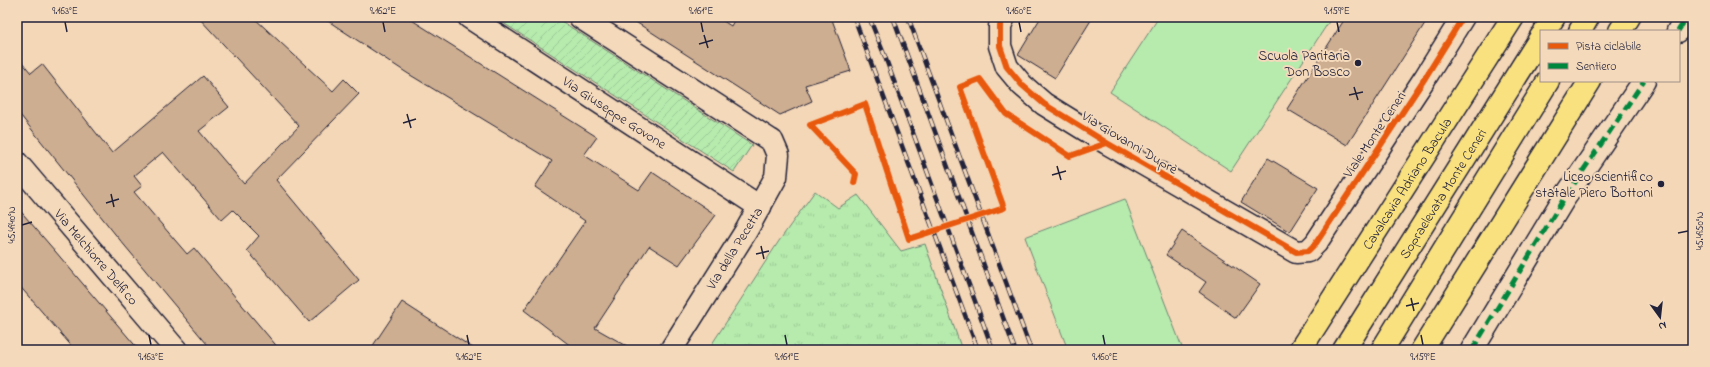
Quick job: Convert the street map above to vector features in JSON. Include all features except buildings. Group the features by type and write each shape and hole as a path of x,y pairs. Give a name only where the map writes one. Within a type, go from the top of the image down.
{"main road":[{"name":"Cavalcavia Adriano Bacula","path":"1300,350 1513,17"},
{"path":"1546,30 1554,17"},
{"path":"1581,30 1588,17"},
{"path":"1621,30 1628,17"},
{"name":"Sopraelevata Monte Ceneri","path":"1344,350 1540,39"},
{"path":"1382,350 1547,82"},
{"path":"1422,350 1589,82"}],"street":[{"name":"Via Giuseppe Govone","path":"469,17 760,207"},
{"name":"Via della Pecetta","path":"580,17 772,141 778,155 776,177 760,207 671,350"},
{"name":"Via Giovanni Duprè","path":"1004,17 1000,26 1000,46 1007,67 1022,85 1044,104 1107,143 1296,252"},
{"name":"Viale Monte Ceneri","path":"1296,252 1308,251 1316,243 1425,78 1463,17"},
{"path":"1679,30 1687,17"},
{"path":"1472,350 1563,200 1643,82"},
{"name":"Via Melchiorre Delfico","path":"17,163 176,350"}],"green space":[{"path":"494,17 555,17 752,145 734,172"},
{"path":"1159,17 1332,17 1231,171 1110,92"},
{"path":"815,191 838,208 858,195 901,251 925,244 962,350 708,350 779,241"},
{"path":"1125,199 1183,350 1068,350 1025,237"}],"railway":[{"path":"854,17 978,350"},
{"path":"869,17 993,350"},
{"path":"893,17 1015,350"},
{"path":"908,17 1031,350"}],"marked path":[{"path":"1679,30 1687,17"},
{"path":"1472,350 1563,200 1643,82"}],"cycle path":[{"path":"1004,17 1000,26 1000,46 1007,67 1022,85 1044,104 1107,143 1296,252 1308,251 1316,243 1425,78 1463,17"},
{"path":"854,183 856,174 810,125 865,104 909,239 1004,208 960,87 980,79 1006,114 1070,156 1107,143"}],"place":[{"name":"Scuola Paritaria Don Bosco","path":"1358,63"},
{"name":"Liceo scientifico statale Piero Bottoni","path":"1661,184"}]}
